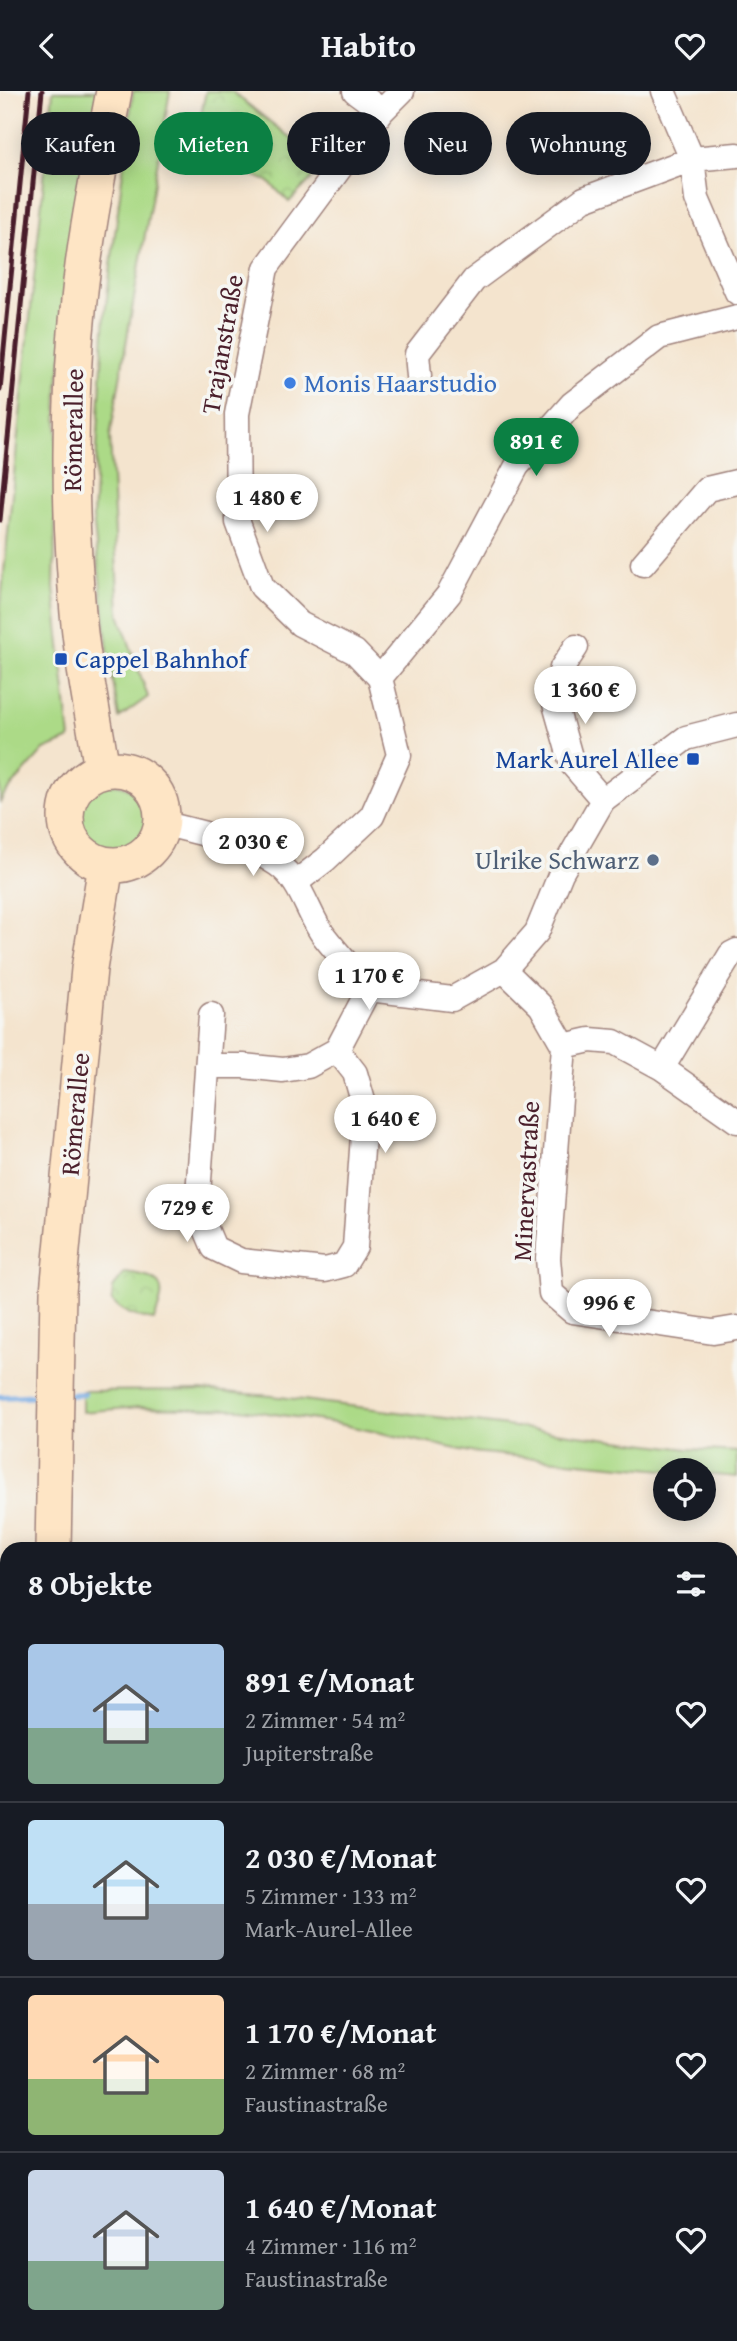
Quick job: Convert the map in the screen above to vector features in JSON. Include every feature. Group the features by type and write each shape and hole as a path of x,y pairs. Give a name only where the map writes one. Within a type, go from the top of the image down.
{"street":[{"name":"Römerallee","path":"102,770 78,616 71,476 72,378 90,219 114,91"},
{"path":"355,91 382,111"},
{"name":"Trajanstraße","path":"380,678 355,652 300,624 262,587 238,522 237,414 266,268 382,111 402,91"},
{"path":"663,91 692,159 697,199 737,292"},
{"path":"419,376 417,354 474,280 584,198 692,159 737,155"},
{"path":"295,883 326,860 372,816 398,755 380,678 449,594 517,466 572,404 659,337 737,317"},
{"path":"643,564 707,489 737,482"},
{"path":"576,647 562,668 555,704 572,764 603,800"},
{"path":"162,823 233,842 278,865 295,883 322,934 369,989 452,999 504,969 537,932 561,873 603,800 686,738 737,725"},
{"path":"115,768 141,776 151,785 162,810 162,823 159,836 143,856 132,862 106,865 89,859 76,847 67,831 65,814 76,786 88,776 115,768"},
{"name":"Römerallee","path":"52,1542 58,1291 88,983 106,865"},
{"path":"662,1068 731,954 737,951"},
{"path":"504,969 541,1006 565,1046 590,1040 614,1042 662,1068 737,1121"},
{"path":"206,1066 283,1070 307,1066 337,1050 369,989"},
{"path":"211,1016 197,1207 214,1248 241,1261 325,1270 344,1265 355,1247 365,1108 355,1073 337,1050"},
{"name":"Minervastraße","path":"565,1046 548,1258 551,1293 572,1311 713,1332 737,1328"}],"green space":[{"path":"53,91 101,91 98,112 51,112"},
{"path":"133,91 170,91 166,112 154,112 155,175 110,436 119,614 148,697 119,718 108,651 93,517 105,313 122,175 140,175 140,112 130,112"},
{"path":"206,91 231,91 258,112 202,112"},
{"path":"273,124 287,135 287,175 315,175 289,202 268,181 252,175 273,175"},
{"path":"44,175 89,175 58,384 54,588 70,739 44,750 0,803 0,612"},
{"path":"119,784 132,790 141,799 145,805 145,833 137,844 126,852 105,854 87,844 79,833 77,812 87,794 98,786"},
{"path":"125,1273 147,1277 159,1285 161,1298 154,1320 131,1314 112,1301 113,1288"},
{"path":"200,1390 272,1396 688,1449 737,1452 737,1477 716,1475 716,1458 653,1458 653,1469 471,1452 329,1422 240,1409 140,1407 82,1412 82,1391"}],"waterway":[{"path":"68,1395 84,1394"},
{"path":"0,1397 47,1395"}],"railway":[{"path":"0,390 29,91"},
{"path":"0,520 42,91"}],"place":[{"name":"Monis Haarstudio","path":"290,383"},
{"name":"Cappel Bahnhof","path":"61,659"},
{"name":"Mark Aurel Allee","path":"693,759"},
{"name":"Ulrike Schwarz","path":"653,860"}]}
